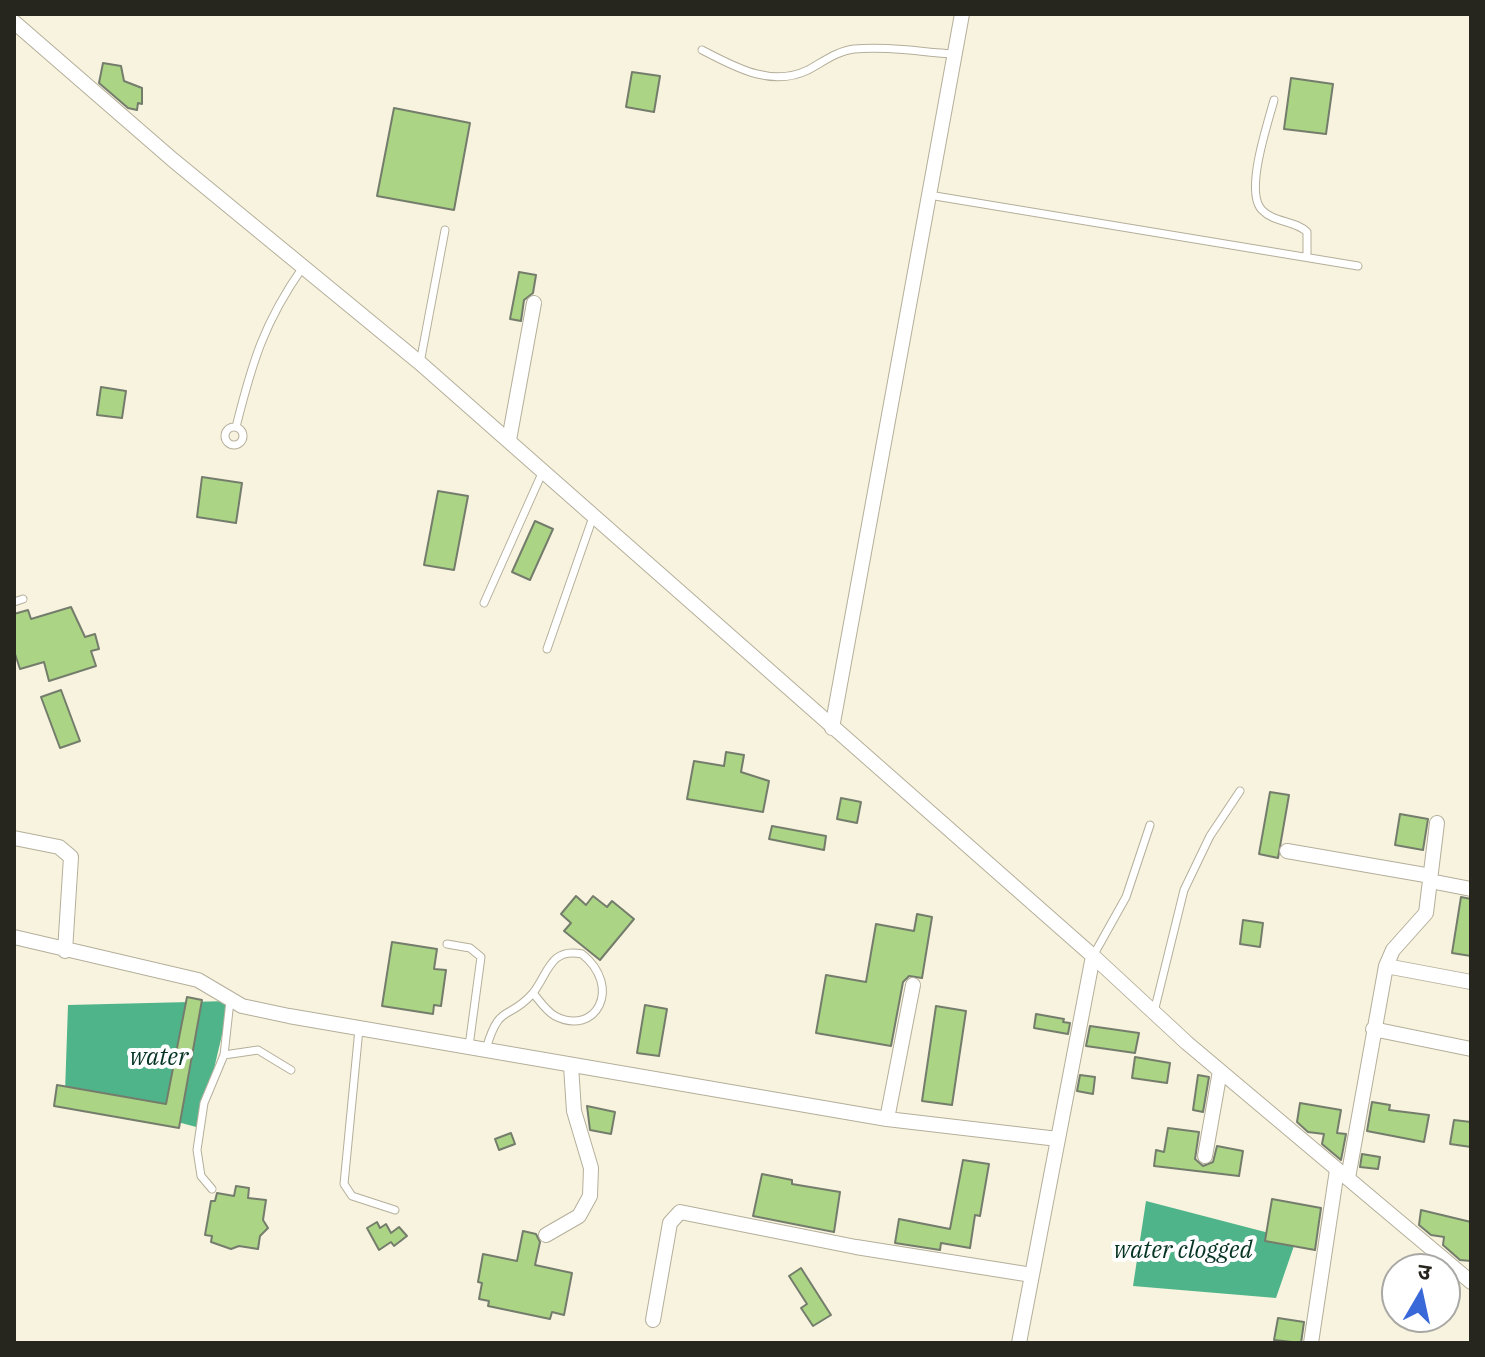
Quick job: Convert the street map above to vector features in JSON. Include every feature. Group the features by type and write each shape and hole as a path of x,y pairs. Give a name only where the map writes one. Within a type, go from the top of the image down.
{"street":[{"path":"832,728 962,14"},
{"path":"14,22 420,363 817,711 832,728 1220,1071 1471,1282"},
{"path":"509,440 534,303"},
{"path":"1311,1343 1342,1174 1386,966 1393,950 1426,913 1437,823"},
{"path":"14,838 59,847 71,857 65,951"},
{"path":"1287,851 1431,878 1471,889"},
{"path":"14,937 205,982 230,1001 253,1009 469,1049 887,1119 1058,1139"},
{"path":"1019,1343 1093,956"},
{"path":"1386,966 1471,982"},
{"path":"887,1119 913,985"},
{"path":"1373,1029 1471,1049"},
{"path":"546,1235 579,1216 590,1196 591,1168 574,1111 571,1066"},
{"path":"1205,1156 1220,1071"},
{"path":"653,1320 670,1223 680,1212 856,1247 1032,1275"}],"lane":[{"path":"702,50 734,67 768,77 800,74 834,55 856,49 954,54"},
{"path":"1274,100 1256,177 1257,201 1262,210 1307,232 1307,257"},
{"path":"929,195 1358,266"},
{"path":"420,363 445,230"},
{"path":"236,427 247,380 267,325 303,267"},
{"path":"484,603 543,471"},
{"path":"547,649 594,515"},
{"path":"14,602 23,599"},
{"path":"1154,1012 1184,890 1210,836 1240,791"},
{"path":"1093,956 1126,897 1150,825"},
{"path":"447,944 470,948 481,957 469,1049"},
{"path":"486,1051 500,1015 533,993 552,960 563,953 582,954 601,974 604,986 601,1003 588,1016 579,1019 555,1016 533,993"},
{"path":"212,1189 201,1176 197,1150 204,1103 224,1055 230,1001"},
{"path":"359,1029 344,1184 352,1196 395,1210"},
{"path":"224,1055 258,1050 291,1070"}],"water":[{"name":"water","path":"230,1001 200,1128 65,1092 68,1005"},
{"name":"water clogged","path":"1146,1201 1296,1240 1276,1298 1133,1286"}],"building":[{"path":"103,63 121,66 124,81 142,88 142,104 138,103 137,110 128,108 99,83"},
{"path":"632,72 660,76 654,112 626,107"},
{"path":"1291,78 1333,84 1326,134 1284,129"},
{"path":"394,108 470,123 454,210 377,196"},
{"path":"519,272 536,275 533,293 524,300 521,321 510,319"},
{"path":"101,387 126,391 122,418 97,415"},
{"path":"202,477 242,483 236,523 197,517"},
{"path":"438,491 468,496 454,570 424,565"},
{"path":"535,521 553,529 530,580 512,572"},
{"path":"71,607 85,637 95,634 99,649 91,651 96,666 49,681 44,662 20,669 14,651 14,614 28,610 31,619"},
{"path":"61,690 80,741 60,748 41,697"},
{"path":"726,752 744,755 741,772 769,781 763,812 687,799 694,761 724,766"},
{"path":"1270,792 1289,795 1278,858 1259,854"},
{"path":"841,798 861,802 857,823 837,819"},
{"path":"1400,814 1428,819 1423,850 1395,845"},
{"path":"772,826 826,836 824,850 769,839"},
{"path":"576,896 586,905 593,896 607,907 612,901 634,919 600,960 564,931 571,923 561,914"},
{"path":"1461,897 1471,899 1471,956 1452,953"},
{"path":"917,914 932,917 922,978 909,976 903,982 891,1046 816,1033 826,975 866,982 876,924 914,931"},
{"path":"1243,920 1263,923 1260,947 1240,944"},
{"path":"392,942 437,949 434,969 446,970 441,1006 434,1005 433,1014 382,1006"},
{"path":"187,997 202,1000 179,1128 54,1106 57,1085 166,1104"},
{"path":"645,1005 667,1009 659,1056 637,1053"},
{"path":"936,1006 966,1011 952,1105 922,1101"},
{"path":"1036,1014 1064,1019 1063,1022 1070,1023 1068,1034 1034,1028"},
{"path":"1090,1026 1139,1033 1135,1053 1086,1046"},
{"path":"1135,1057 1170,1063 1167,1083 1132,1078"},
{"path":"1080,1075 1095,1077 1093,1094 1077,1091"},
{"path":"1198,1075 1209,1077 1203,1112 1193,1110"},
{"path":"1372,1102 1390,1105 1389,1110 1429,1115 1424,1142 1367,1131"},
{"path":"1300,1103 1341,1110 1337,1133 1346,1134 1341,1160 1322,1144 1324,1134 1308,1132 1297,1122"},
{"path":"587,1106 615,1112 611,1134 590,1130"},
{"path":"1454,1120 1471,1122 1471,1147 1450,1144"},
{"path":"1168,1128 1199,1132 1195,1159 1203,1166 1213,1162 1217,1146 1243,1151 1239,1176 1154,1166 1156,1150 1164,1152"},
{"path":"511,1133 515,1144 499,1150 495,1139"},
{"path":"1362,1154 1380,1157 1378,1169 1360,1167"},
{"path":"963,1160 989,1164 980,1216 975,1215 970,1248 941,1243 940,1250 895,1243 899,1219 950,1229"},
{"path":"762,1174 792,1180 792,1184 840,1192 834,1232 753,1216"},
{"path":"236,1186 249,1188 248,1198 266,1200 263,1220 268,1228 260,1236 258,1249 239,1246 231,1249 211,1242 212,1236 205,1235 211,1201 215,1201 217,1193 234,1196"},
{"path":"1272,1199 1321,1208 1315,1250 1265,1241"},
{"path":"1421,1210 1471,1222 1471,1261 1461,1260 1461,1253 1452,1253 1443,1245 1444,1237 1431,1235 1419,1225"},
{"path":"377,1222 380,1228 386,1224 391,1233 399,1227 407,1236 394,1246 391,1242 379,1250 367,1228"},
{"path":"523,1231 536,1234 540,1242 535,1265 572,1273 564,1315 552,1312 550,1319 488,1306 489,1301 479,1299 482,1283 478,1282 483,1254 517,1261"},
{"path":"801,1268 831,1315 813,1326 801,1308 807,1304 789,1276"},
{"path":"1278,1318 1304,1322 1301,1343 1274,1340"}]}
